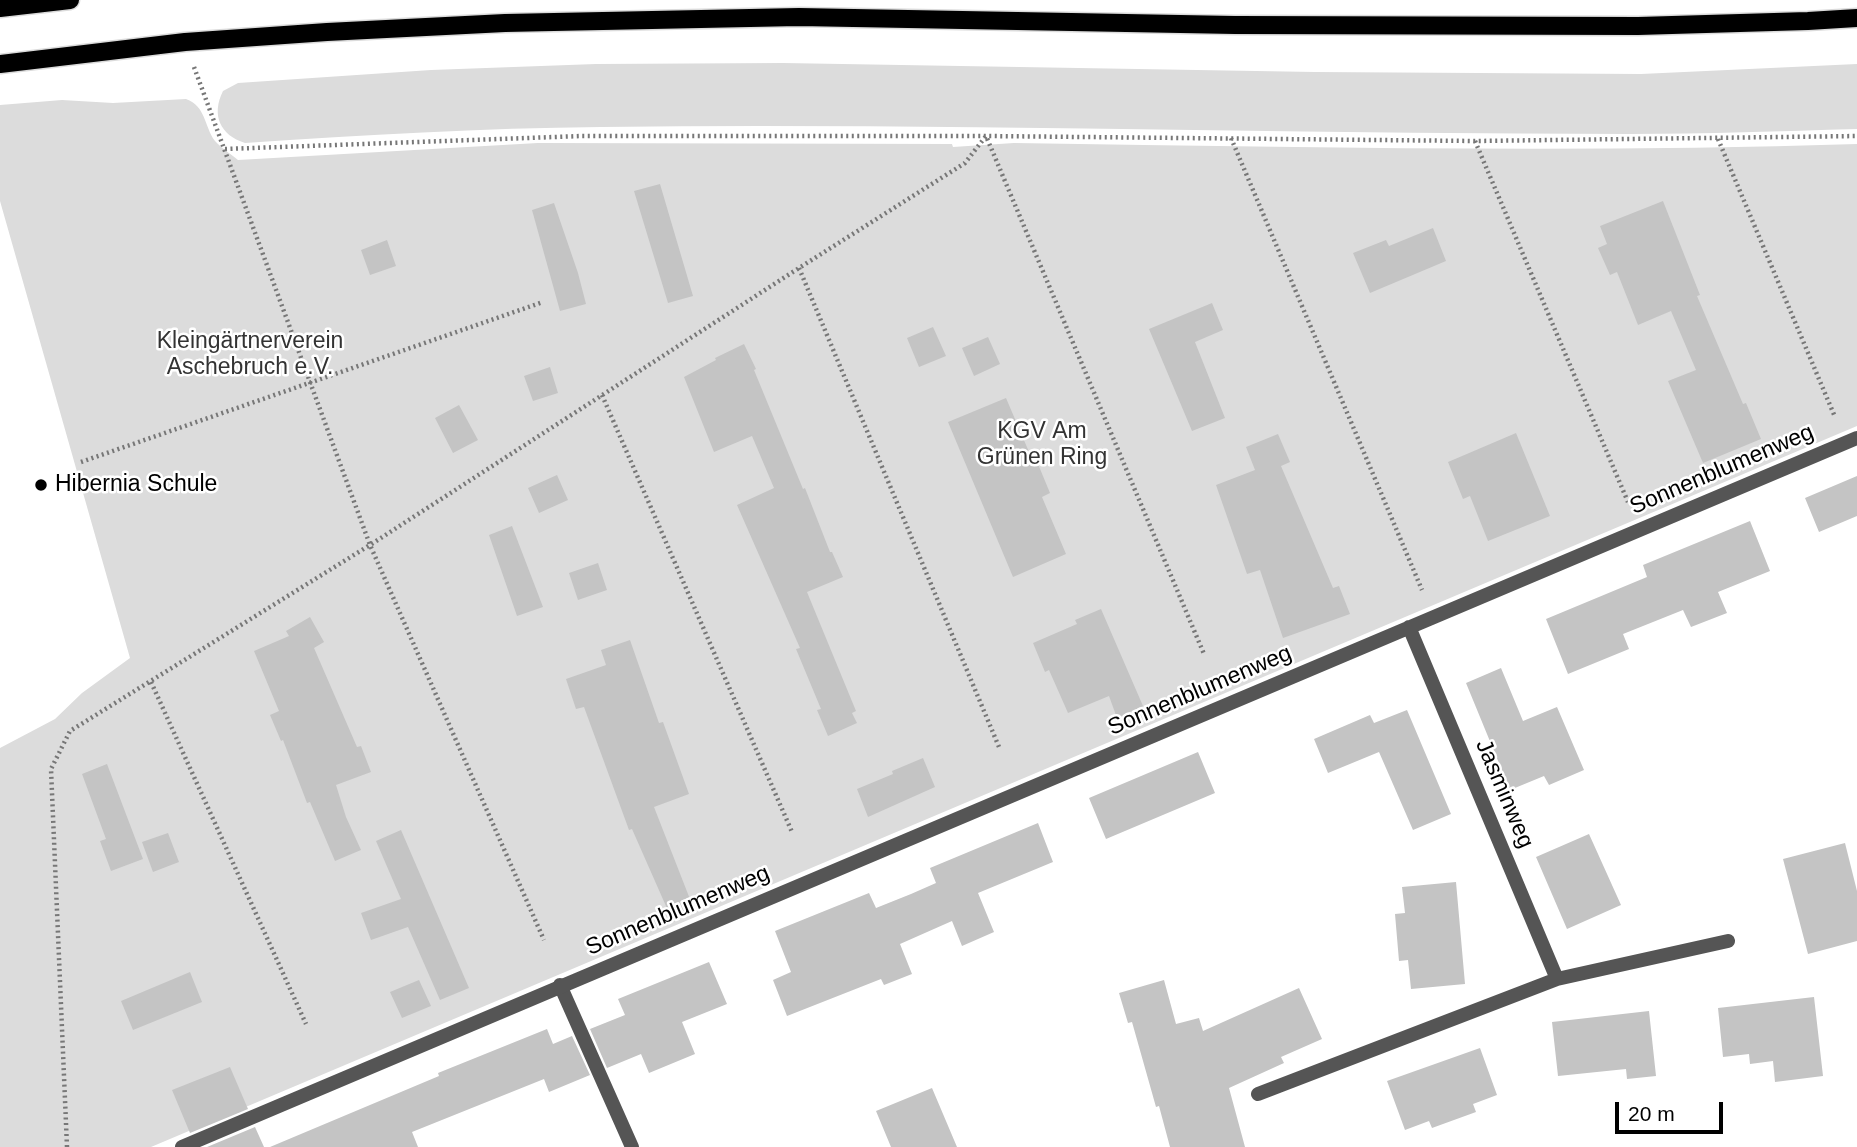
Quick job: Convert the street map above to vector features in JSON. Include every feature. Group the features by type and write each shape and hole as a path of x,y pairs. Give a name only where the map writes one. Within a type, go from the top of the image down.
{"main road":[{"path":"0,8 70,0"},
{"path":"0,64 185,42 519,22 799,17 1248,25 1638,26 1857,18"}],"street":[{"name":"Sonnenblumenweg","path":"182,1147 1857,438"},
{"name":"Jasminweg","path":"1409,627 1557,979"},
{"path":"1258,1094 1557,979 1728,941"},
{"path":"561,985 632,1147"}],"path":[{"path":"191,60 370,545 544,940"},
{"path":"225,149 582,136 986,136 1475,141 1857,136"},
{"path":"67,1147 51,769 70,731 370,545 965,163 986,136"},
{"path":"986,136 1204,654"},
{"path":"1231,138 1422,590"},
{"path":"1718,139 1835,417"},
{"path":"1475,141 1628,502"},
{"path":"799,268 999,747"},
{"path":"80,462 543,302"},
{"path":"602,395 792,832"},
{"path":"151,681 306,1024"}],"green space":[{"path":"783,63 1315,72 1641,74 1857,64 1857,129 1630,134 858,126 601,127 423,132 245,143 229,135 218,116 219,100 223,91 238,83 431,70 596,64"},
{"name":"KGV Am Grünen Ring","path":"186,99 201,111 215,141 238,160 538,143 952,144 953,147 1014,143 1541,149 1857,144 1857,426 151,1147 0,1147 0,748 55,719 82,693 130,658 0,201 0,105 62,100 113,103"}],"building":[{"path":"660,184 693,296 668,303 634,191"},
{"path":"1663,201 1700,295 1697,296 1743,404 1746,403 1761,439 1703,463 1668,381 1696,370 1671,311 1638,325 1617,272 1610,275 1598,248 1607,244 1600,226"},
{"path":"554,203 586,304 560,311 532,210"},
{"path":"1433,228 1446,261 1370,293 1353,253 1386,240 1389,246"},
{"path":"387,240 396,266 370,275 361,250"},
{"path":"1212,303 1223,330 1195,342 1225,418 1192,431 1149,329"},
{"path":"933,327 946,356 919,367 907,338"},
{"path":"988,337 1000,364 974,376 962,348"},
{"path":"744,344 803,489 805,488 830,552 843,577 807,592 856,711 852,713 857,723 828,736 817,710 821,709 796,649 800,648 737,505 774,488 752,436 714,452 684,377"},
{"path":"550,367 558,393 533,401 524,376"},
{"path":"1006,398 1035,466 1038,464 1050,493 1042,497 1066,554 1013,577 948,422"},
{"path":"459,405 478,440 453,453 435,418"},
{"path":"1516,433 1550,516 1488,541 1470,496 1463,499 1448,462"},
{"path":"1278,434 1290,462 1281,466 1333,588 1339,586 1350,614 1283,638 1260,570 1247,574 1216,485 1255,470 1246,447"},
{"path":"557,475 568,500 539,513 528,488"},
{"path":"1857,476 1857,516 1819,532 1805,498"},
{"path":"1750,521 1770,571 1718,592 1727,613 1691,627 1683,610 1623,634 1629,649 1568,674 1546,619 1647,577 1643,565"},
{"path":"512,526 543,607 517,616 489,535"},
{"path":"598,563 607,590 578,600 569,573"},
{"path":"1101,609 1143,706 1117,718 1109,696 1068,713 1049,670 1045,672 1033,643 1077,624 1075,620"},
{"path":"310,617 324,642 314,648 357,747 361,746 371,772 336,785 346,817 361,850 335,861 270,715 279,711 254,651 289,636 286,631"},
{"path":"630,640 659,723 663,722 689,794 654,807 695,912 673,922 632,829 629,830 584,707 576,709 566,679 606,665 601,650"},
{"path":"1501,668 1523,721 1557,707 1584,770 1549,785 1544,776 1510,790 1466,683"},
{"path":"1407,710 1451,814 1413,830 1379,752 1328,773 1314,739 1370,715 1374,723"},
{"path":"1198,752 1215,793 1106,839 1089,798"},
{"path":"923,758 935,787 868,817 857,789"},
{"path":"107,764 143,859 111,871 100,841 106,839 82,774"},
{"path":"1038,823 1053,862 978,893 994,932 962,946 952,921 900,944 912,974 884,985 881,979 787,1016 773,980 791,972 775,931 869,893 876,908 911,894 936,883 930,868"},
{"path":"401,830 469,988 440,1000 408,927 371,940 361,913 401,899 376,841"},
{"path":"168,833 179,862 153,872 142,842"},
{"path":"1589,834 1621,905 1567,929 1536,857"},
{"path":"1845,843 1857,891 1857,941 1808,954 1783,859"},
{"path":"1456,882 1465,984 1411,989 1408,960 1399,961 1395,914 1405,913 1402,887"},
{"path":"709,962 727,1004 682,1022 695,1054 649,1073 641,1054 607,1068 590,1029 625,1015 618,999"},
{"path":"190,972 202,1002 133,1030 121,1001"},
{"path":"419,980 431,1006 402,1018 390,992"},
{"path":"1164,980 1176,1024 1199,1018 1203,1031 1299,988 1322,1039 1281,1057 1284,1063 1229,1088 1245,1147 1170,1147 1132,1022 1128,1023 1119,993"},
{"path":"1814,997 1823,1076 1775,1082 1773,1061 1750,1064 1749,1054 1723,1057 1718,1008"},
{"path":"1649,1011 1656,1076 1627,1079 1626,1069 1558,1076 1552,1022"},
{"path":"547,1029 553,1044 572,1036 590,1075 549,1092 544,1079 412,1132 418,1147 270,1147 439,1076 438,1073"},
{"path":"1480,1048 1497,1095 1473,1104 1476,1112 1432,1128 1429,1121 1405,1130 1387,1081"},
{"path":"230,1067 248,1109 190,1133 172,1090"},
{"path":"932,1088 957,1147 891,1147 876,1111"},
{"path":"255,1127 264,1147 207,1147"}],"place":[{"name":"Hibernia Schule","path":"41,485"}],"park label":[{"name":"Kleingärtnerverein Aschebruch e.V.","path":"250,355"}]}
